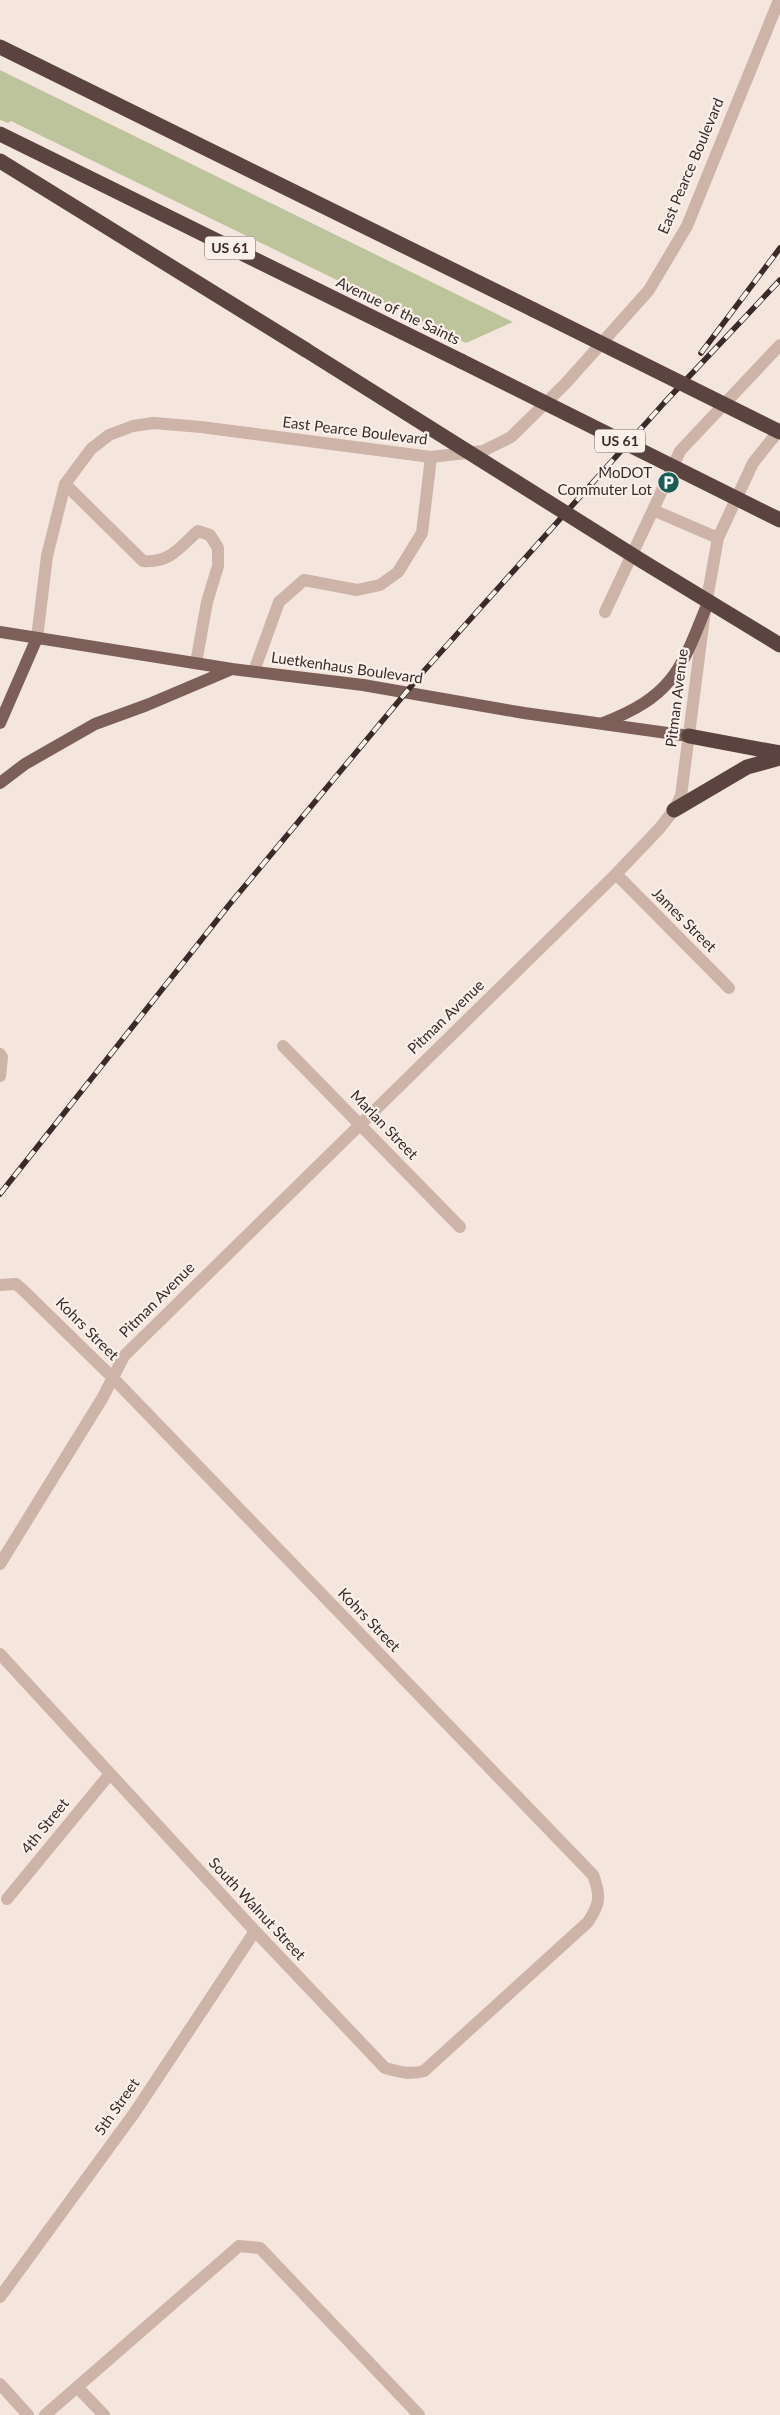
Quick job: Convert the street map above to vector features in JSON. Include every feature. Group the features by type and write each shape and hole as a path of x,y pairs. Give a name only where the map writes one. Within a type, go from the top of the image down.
{"highway":[{"path":"0,46 780,430"},
{"name":"Avenue of the Saints","path":"0,134 780,520"},
{"path":"0,161 780,645"},
{"path":"689,736 780,753"},
{"path":"674,810 747,767 780,758"}],"main road":[{"path":"601,724 639,708 667,684 679,670 705,610"},
{"name":"Luetkenhaus Boulevard","path":"0,632 232,669 363,685 601,724 689,736"},
{"name":"East Pearce Boulevard","path":"1,719 37,638"},
{"path":"0,783 25,764 95,724 147,705 232,669"}],"street":[{"name":"East Pearce Boulevard","path":"37,638 47,556 65,484 91,449 101,441 133,426 154,423 201,427 432,457 483,451 510,437 566,383 648,290 687,226 778,0"},
{"path":"605,612 680,451 780,345"},
{"name":"Pitman Avenue","path":"0,1564 103,1397 124,1356 616,874 674,810 681,796 705,610 718,538 753,463 780,430"},
{"path":"254,671 279,602 304,580 357,590 380,585 398,572 422,533 432,457"},
{"path":"65,484 143,561 158,562 166,558 198,531 210,535 218,548 218,566 207,602 196,663"},
{"path":"653,510 718,538"},
{"name":"James Street","path":"616,874 728,988"},
{"name":"Marlan Street","path":"283,1046 460,1227"},
{"path":"0,1076 1,1055"},
{"name":"Kohrs Street","path":"5,1284 16,1284 23,1290 112,1377 593,1875 599,1890 598,1907 588,1922 511,1992"},
{"name":"South Walnut Street","path":"0,1654 109,1775 385,2068 401,2073 415,2073 424,2070 511,1992"},
{"name":"4th Street","path":"7,1899 109,1775"},
{"name":"5th Street","path":"0,2298 135,2112 255,1931"},
{"path":"45,2415 239,2246 260,2248 419,2415"},
{"path":"0,2384 28,2415"},
{"path":"77,2387 104,2415"}],"green space":[{"path":"0,70 513,322 466,343 11,121 8,123 0,120"}],"railway":[{"path":"701,353 780,248"},
{"path":"0,1194 229,905 423,672 664,403 780,280"}],"place":[{"name":"MoDOT Commuter Lot","path":"668,482"}]}
